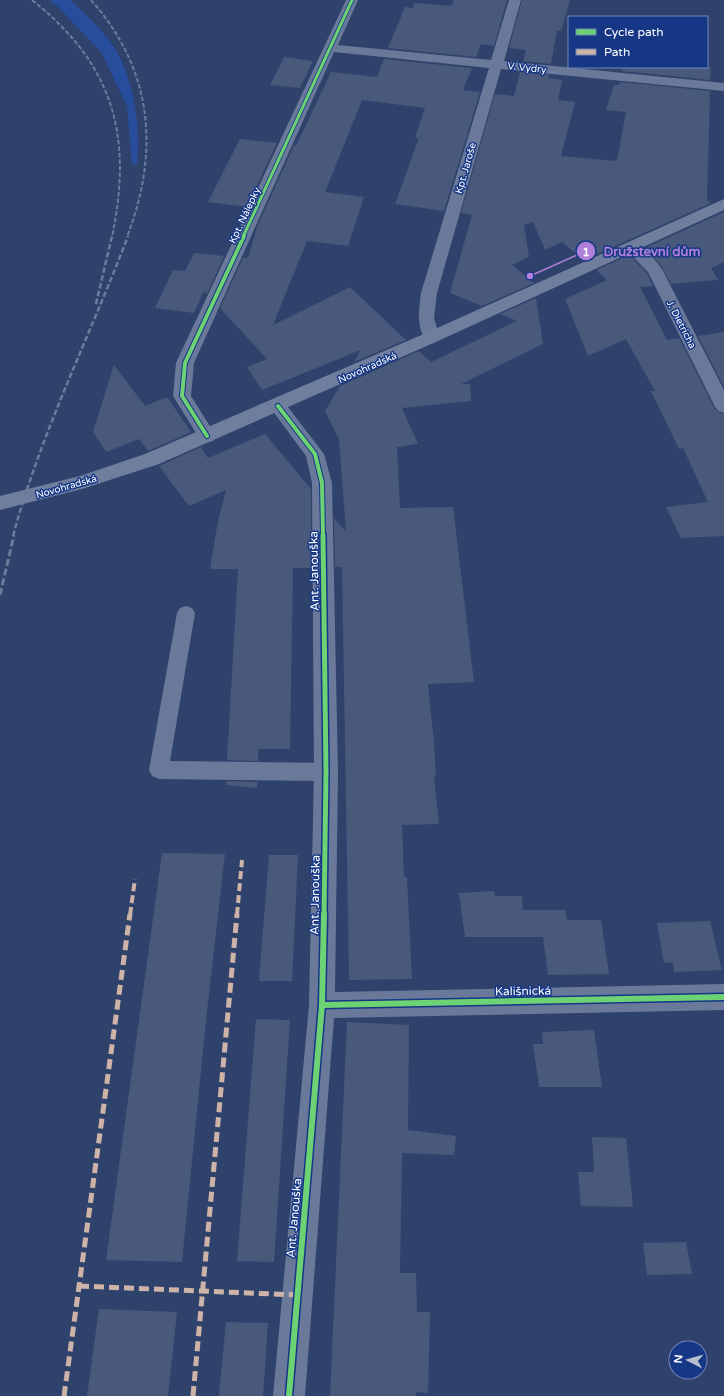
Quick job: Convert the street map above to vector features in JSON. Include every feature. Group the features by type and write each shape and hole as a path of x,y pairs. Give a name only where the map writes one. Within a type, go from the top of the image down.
{"main road":[{"name":"Novohradská","path":"0,503 82,482 152,459 278,406 724,204"}],"street":[{"name":"Kpt. Nálepky","path":"207,436 182,396 185,363 352,0"},
{"name":"Kpt. Jaroše","path":"432,337 426,318 429,293 515,0"},
{"name":"V. Vydry","path":"331,48 724,87"},
{"name":"J. Dietricha","path":"631,247 646,260 655,271 724,407"},
{"name":"Ant. Janouška","path":"278,406 315,454 322,483 326,772 322,1005 289,1396"},
{"name":"Kališnická","path":"322,1005 724,997"}],"lane":[{"path":"186,613 159,770 326,772"}],"shaded area":[{"path":"49,0 70,0 101,30 116,50 132,90 135,106 138,136 137,164 132,165 127,106 101,52 57,6"}],"building":[{"path":"454,0 507,0 494,46 481,44 476,57 388,48 405,7 413,8 414,3 451,6"},
{"path":"522,0 570,0 561,31 557,30 551,64 523,61 526,50 509,48"},
{"path":"284,57 313,61 300,88 270,85"},
{"path":"384,59 472,68 463,90 480,92 444,211 395,204 419,138 415,138 425,108 362,100 325,192 364,197 348,246 307,241 273,325 350,287 406,340 354,362 361,350 262,390 247,367 267,359 220,308 243,258 247,258 249,255 257,227 294,145 296,146 331,72 377,77"},
{"path":"711,67 710,80 622,71 623,68"},
{"path":"520,72 549,75 548,78 562,80 558,100 575,102 561,156 617,161 626,112 606,110 614,85 619,85 620,82 710,91 707,201 711,203 584,260 562,242 545,250 533,222 524,225 529,257 512,265 534,283 482,306 450,293 472,215 461,213 495,94 514,96"},
{"path":"240,139 277,143 247,207 208,202"},
{"path":"724,212 724,262 711,268 718,280 671,284 661,266 645,248"},
{"path":"194,253 224,256 207,294 204,291 194,313 155,308 173,270 185,271"},
{"path":"629,255 647,273 653,286 640,287 667,340 679,338 714,408 718,412 724,414 724,536 681,538 666,507 708,502 683,448 679,449 651,391 655,391 626,339 588,356 565,299 607,280 596,270"},
{"path":"536,298 543,344 461,384 470,384 471,401 402,408 418,444 397,447 400,508 453,507 474,682 428,684 434,742 436,775 434,775 439,824 402,825 404,877 407,877 412,979 349,980 342,567 335,567 334,518 346,532 339,439 325,411 340,386 419,351 431,362 517,321 500,314"},
{"path":"724,332 724,387 698,336"},
{"path":"114,365 145,406 167,397 191,432 148,451 139,439 106,452 93,432"},
{"path":"265,434 311,489 311,568 293,568 290,749 258,749 258,761 227,760 238,569 210,569 218,521 226,490 189,506 159,466 201,447 208,458"},
{"path":"226,781 257,782 257,788 226,785"},
{"path":"162,853 225,854 206,1020 182,1262 106,1260"},
{"path":"269,855 298,855 292,981 259,981"},
{"path":"494,891 495,896 522,896 523,910 565,910 567,920 601,920 609,974 548,975 543,937 465,937 459,893"},
{"path":"710,921 722,970 674,972 673,962 664,963 657,923"},
{"path":"256,1019 290,1020 274,1262 237,1261"},
{"path":"347,1022 409,1025 408,1130 456,1136 454,1155 402,1153 400,1273 416,1273 417,1312 430,1312 428,1393 416,1392 416,1396 330,1396"},
{"path":"594,1030 602,1087 539,1087 533,1044 543,1044 542,1032"},
{"path":"592,1137 626,1138 633,1207 581,1206 578,1172 594,1172"},
{"path":"686,1242 692,1274 647,1275 643,1243"},
{"path":"99,1309 177,1312 168,1396 87,1396"},
{"path":"226,1322 268,1323 263,1396 219,1396"}],"railway":[{"path":"32,0 60,25 82,50 99,77 111,105 118,135 120,166 118,200 112,237"},
{"path":"91,0 112,27 127,54 138,83 145,112 146,143 144,174 137,205 127,237"},
{"path":"96,304 112,236"},
{"path":"13,536 37,459 128,236"},
{"path":"0,595 14,535"}],"marked path":[{"path":"193,1396 242,860"},
{"path":"64,1396 135,879"},
{"path":"79,1286 298,1295"}],"cycle path":[{"path":"207,436 182,396 185,363 352,0"},
{"path":"278,406 315,454 322,483 326,772 322,1005 289,1396"},
{"path":"322,1005 724,997"}],"place":[{"name":"Družstevní dům","path":"530,276"}]}
